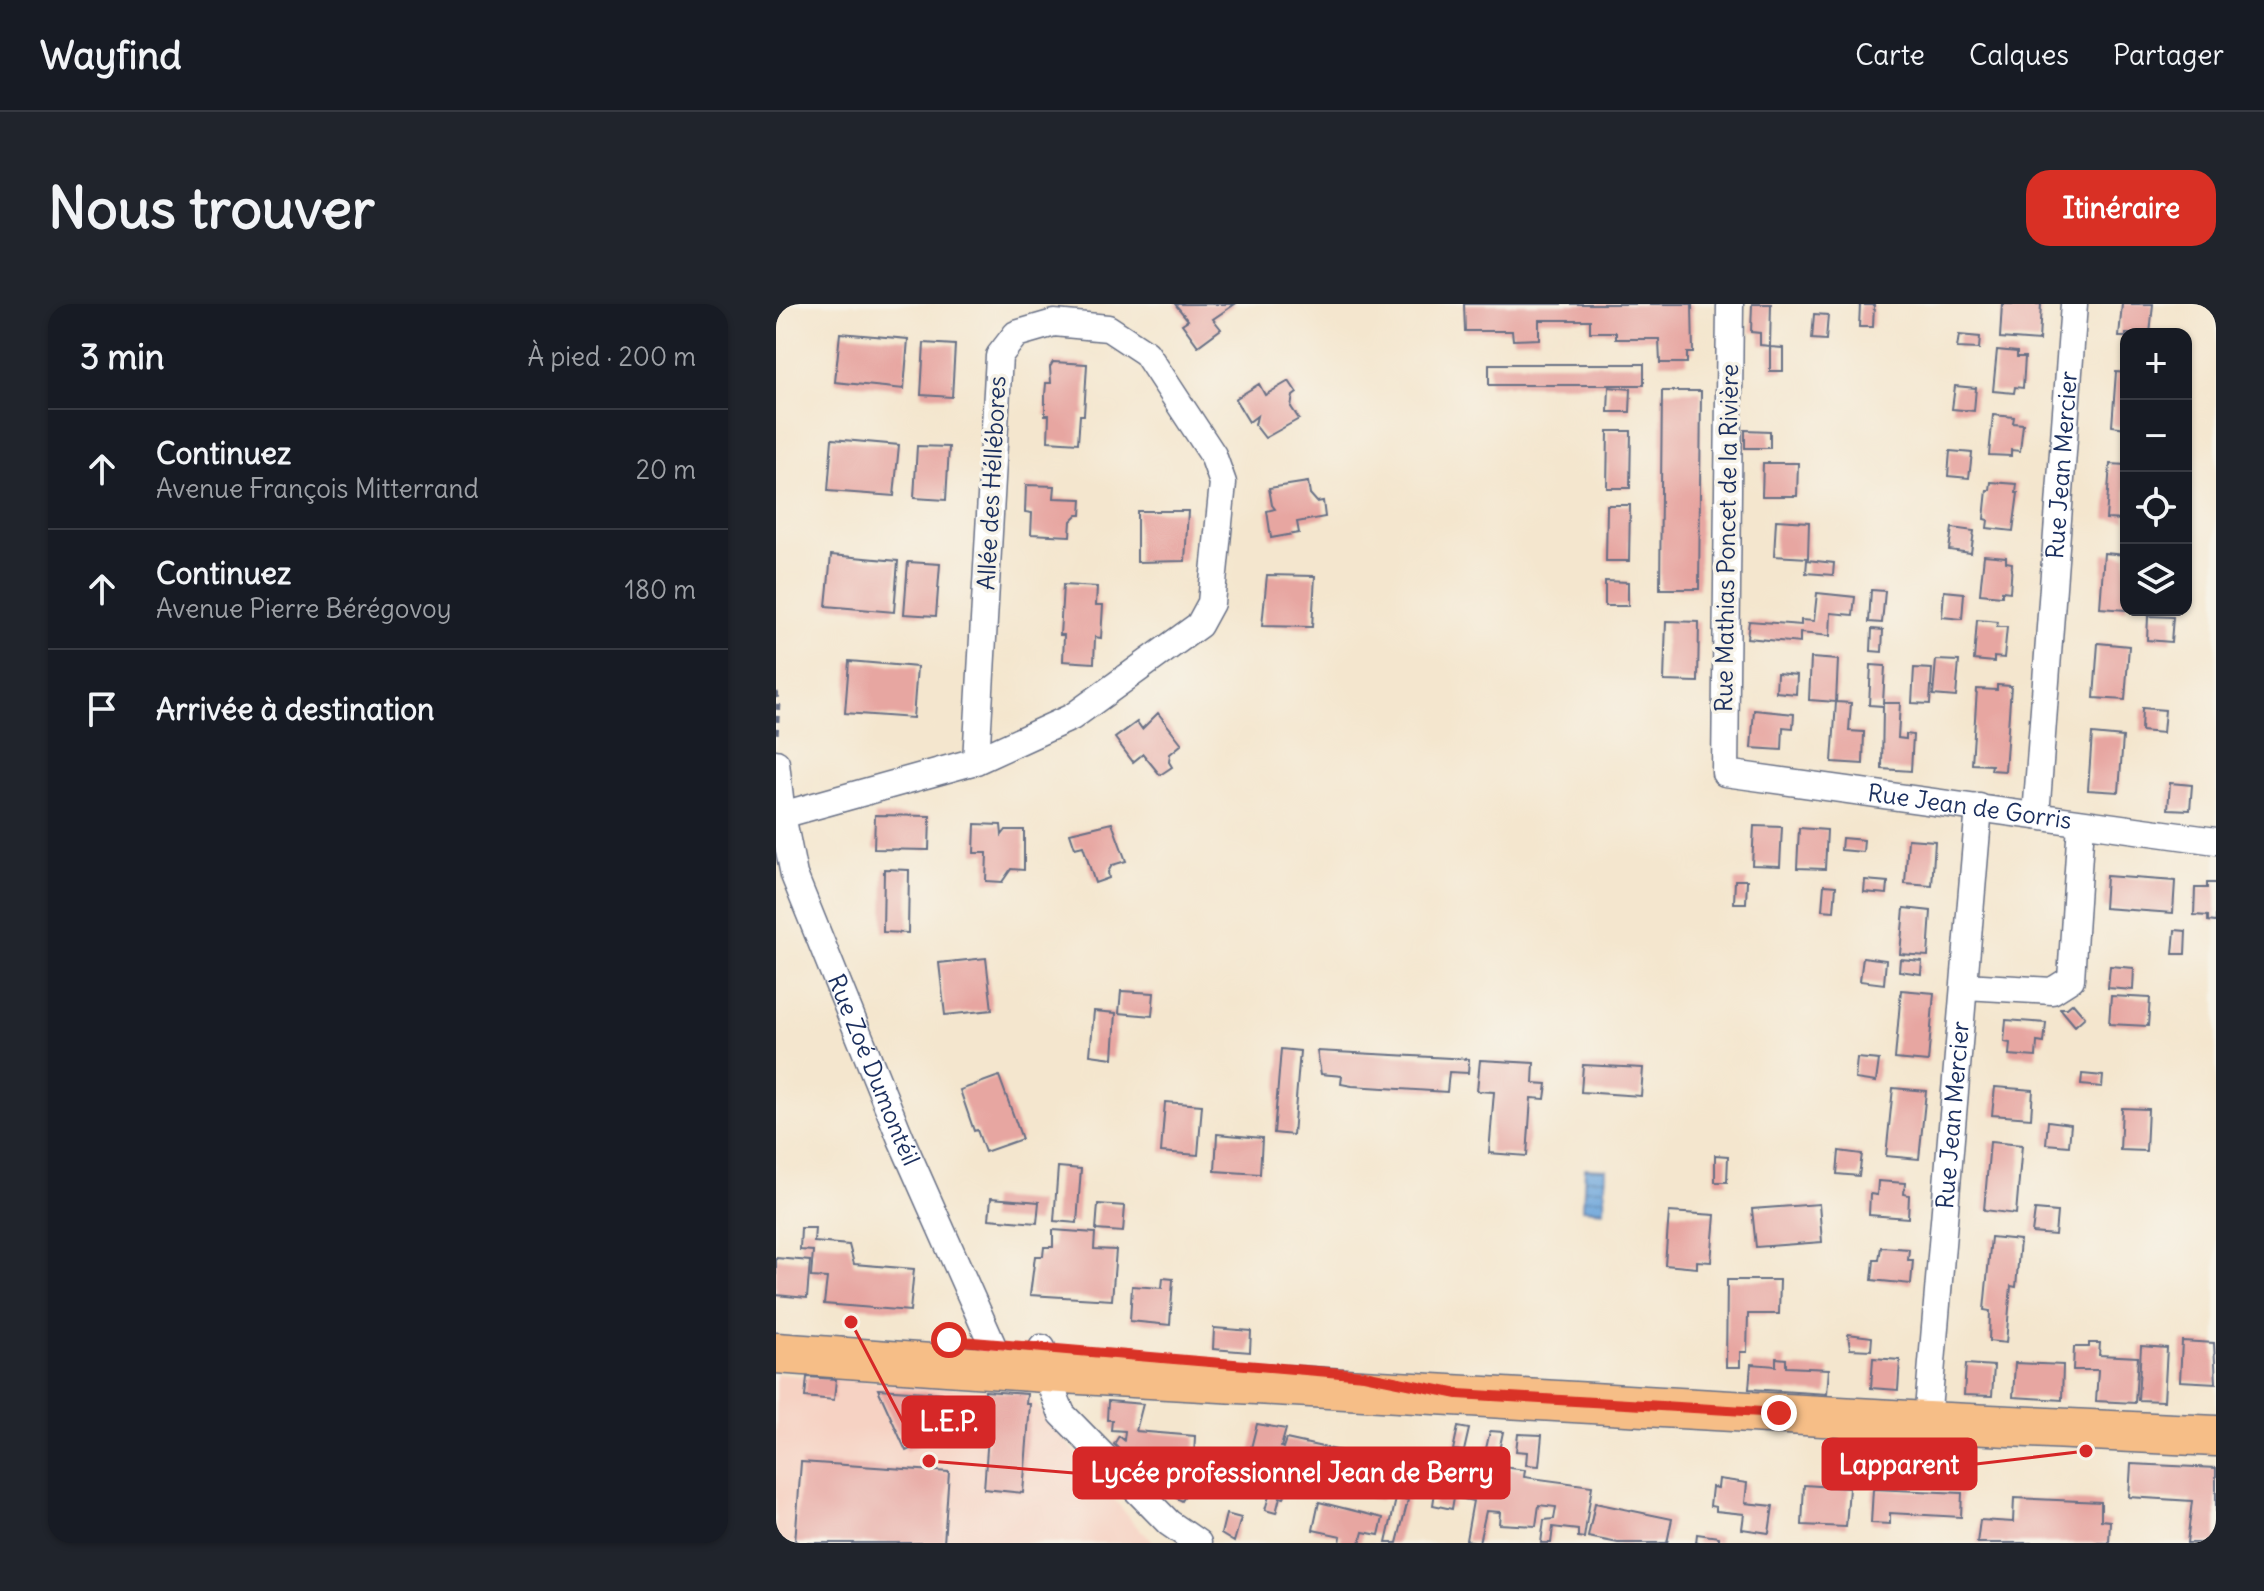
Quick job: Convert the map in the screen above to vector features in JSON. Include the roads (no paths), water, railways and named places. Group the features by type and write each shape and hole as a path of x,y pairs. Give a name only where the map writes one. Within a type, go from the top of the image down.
{"main road":[{"path":"776,1326 1020,1358"},
{"path":"776,1353 1020,1358 1364,1375 1458,1394 2216,1436"}],"street":[{"name":"Rue Mathias Poncet de la Rivière","path":"1725,773 1730,304"},
{"name":"Rue Jean Mercier","path":"2036,816 2074,304"},
{"name":"Allée des Héllébores","path":"782,815 976,761 1072,717 1199,625 1211,603 1223,483 1213,455 1146,353 1108,328 1054,323 1016,334 999,356 976,761"},
{"name":"Rue Zoé Dumontéil","path":"776,763 794,875 901,1139 1020,1358 1062,1414 1169,1523 1198,1543"},
{"name":"Rue Jean de Gorris","path":"1725,773 2216,841"},
{"name":"Rue Jean Mercier","path":"1927,1422 1979,807"},
{"path":"1965,986 2052,991 2071,979 2081,823"}],"water":[{"path":"1585,1168 1606,1169 1604,1211 1583,1209"}],"place":[{"name":"L.E.P.","path":"851,1322"},
{"name":"Lapparent","path":"2086,1451"},
{"name":"Lycée professionnel Jean de Berry","path":"929,1461"}]}
